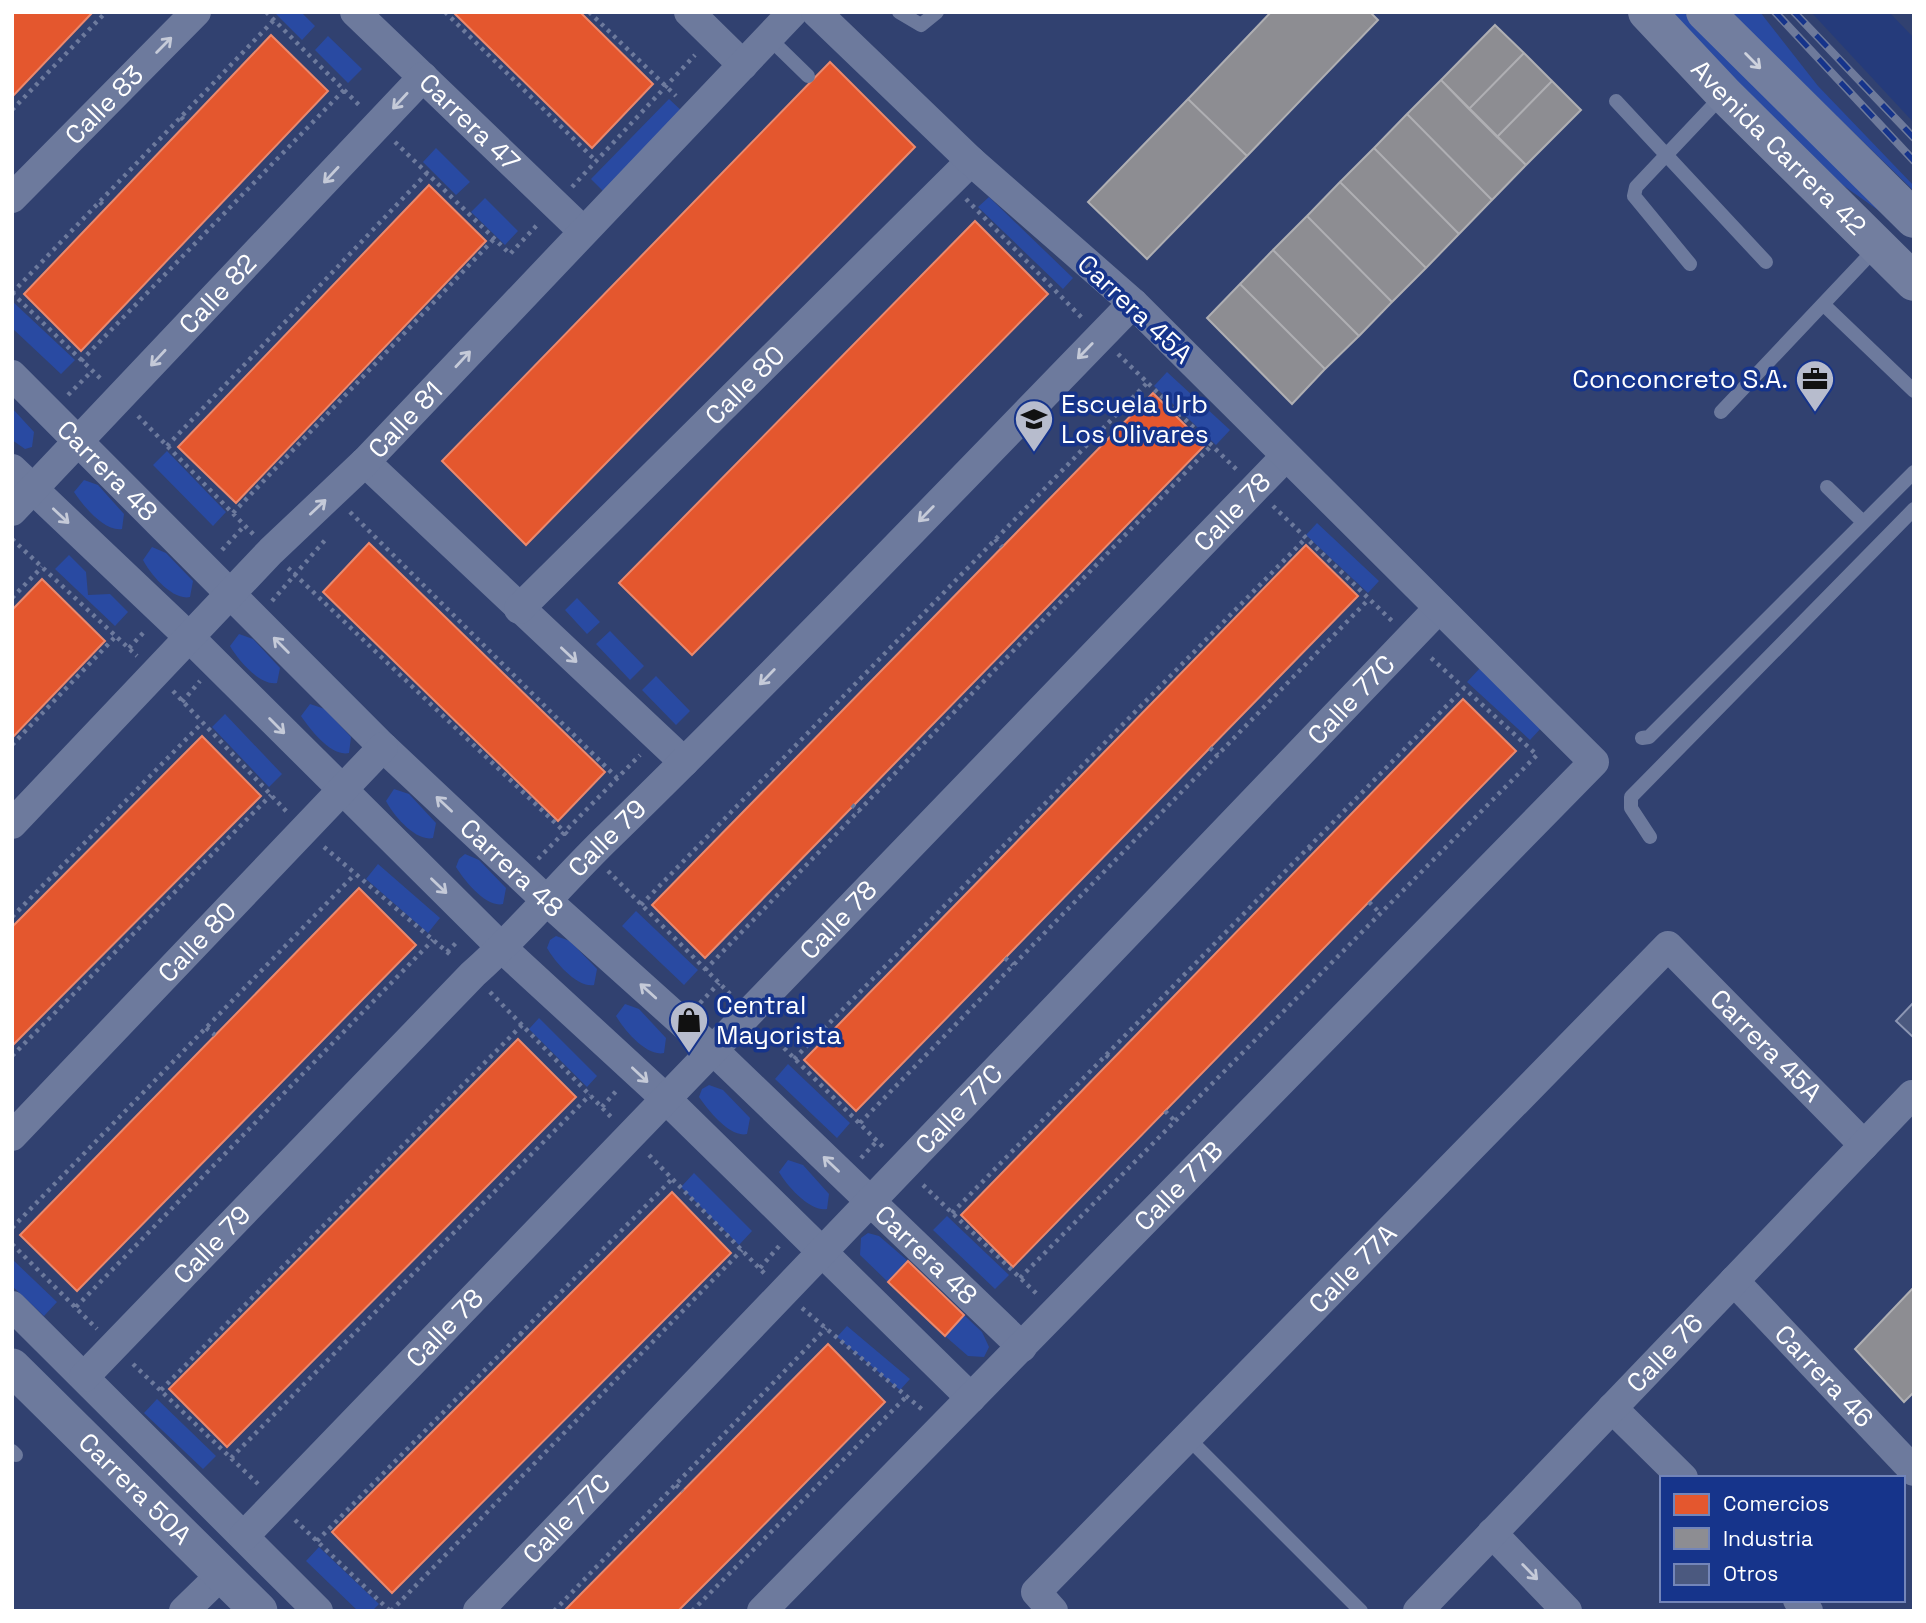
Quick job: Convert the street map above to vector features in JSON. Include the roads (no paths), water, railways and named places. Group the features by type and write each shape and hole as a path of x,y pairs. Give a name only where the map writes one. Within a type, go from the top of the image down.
{"highway":[{"name":"Avenida Carrera 42","path":"1647,12 1724,94 1914,282"},
{"name":"Avenida Carrera 42","path":"1704,12 1914,219"},
{"path":"1878,246 1914,270"}],"street":[{"name":"Calle 83","path":"12,198 196,12"},
{"name":"Carrera 47","path":"355,12 583,231"},
{"path":"689,12 743,65"},
{"name":"Calle 81","path":"12,824 271,551 341,503 365,462 793,12"},
{"name":"Carrera 45A","path":"816,12 971,161 1133,303 1594,762"},
{"name":"Calle 82","path":"12,511 23,479 80,441 423,77"},
{"name":"Calle 80","path":"519,609 971,161"},
{"name":"Calle 79","path":"85,1377 590,854 684,762 1133,303"},
{"name":"Carrera 48","path":"12,375 383,747 547,901 713,1050 1022,1347"},
{"name":"Calle 78","path":"244,1536 1286,456"},
{"path":"365,462 684,762"},
{"path":"23,479 189,637 341,791 502,948 666,1099 971,1398"},
{"name":"Calle 77C","path":"478,1611 1439,608"},
{"name":"Calle 80","path":"12,1136 383,747"},
{"name":"Calle 77B","path":"762,1611 1594,762"},
{"name":"Carrera 45A","path":"1668,946 1864,1145"},
{"name":"Calle 77A","path":"1045,1601 1187,1437 1668,946"},
{"name":"Calle 76","path":"1418,1611 1913,1096"},
{"name":"Carrera 46","path":"1734,1281 1914,1471"},
{"path":"12,1306 318,1611"},
{"name":"Carrera 50A","path":"12,1367 259,1611"},
{"path":"1612,1408 1681,1476"},
{"path":"1492,1533 1567,1611"},
{"path":"184,1611 223,1573"}],"lane":[{"path":"899,12 921,25 937,12"},
{"path":"769,38 808,76"},
{"path":"1690,264 1634,196 1636,187 1724,94"},
{"path":"1616,101 1766,262"},
{"path":"1721,412 1878,246"},
{"path":"1823,304 1914,391"},
{"path":"1642,738 1649,737 1914,472"},
{"path":"1827,486 1863,522"},
{"path":"1650,837 1631,808 1631,797 1914,509"},
{"path":"1187,1437 1362,1611"}],"railway":[{"path":"1775,12 1914,161"},
{"path":"1794,12 1914,138"}],"place":[{"name":"Conconcreto S.A.","path":"1815,413"},
{"name":"Escuela Urb Los Olivares","path":"1034,453"},
{"name":"Central Mayorista","path":"689,1054"}]}
